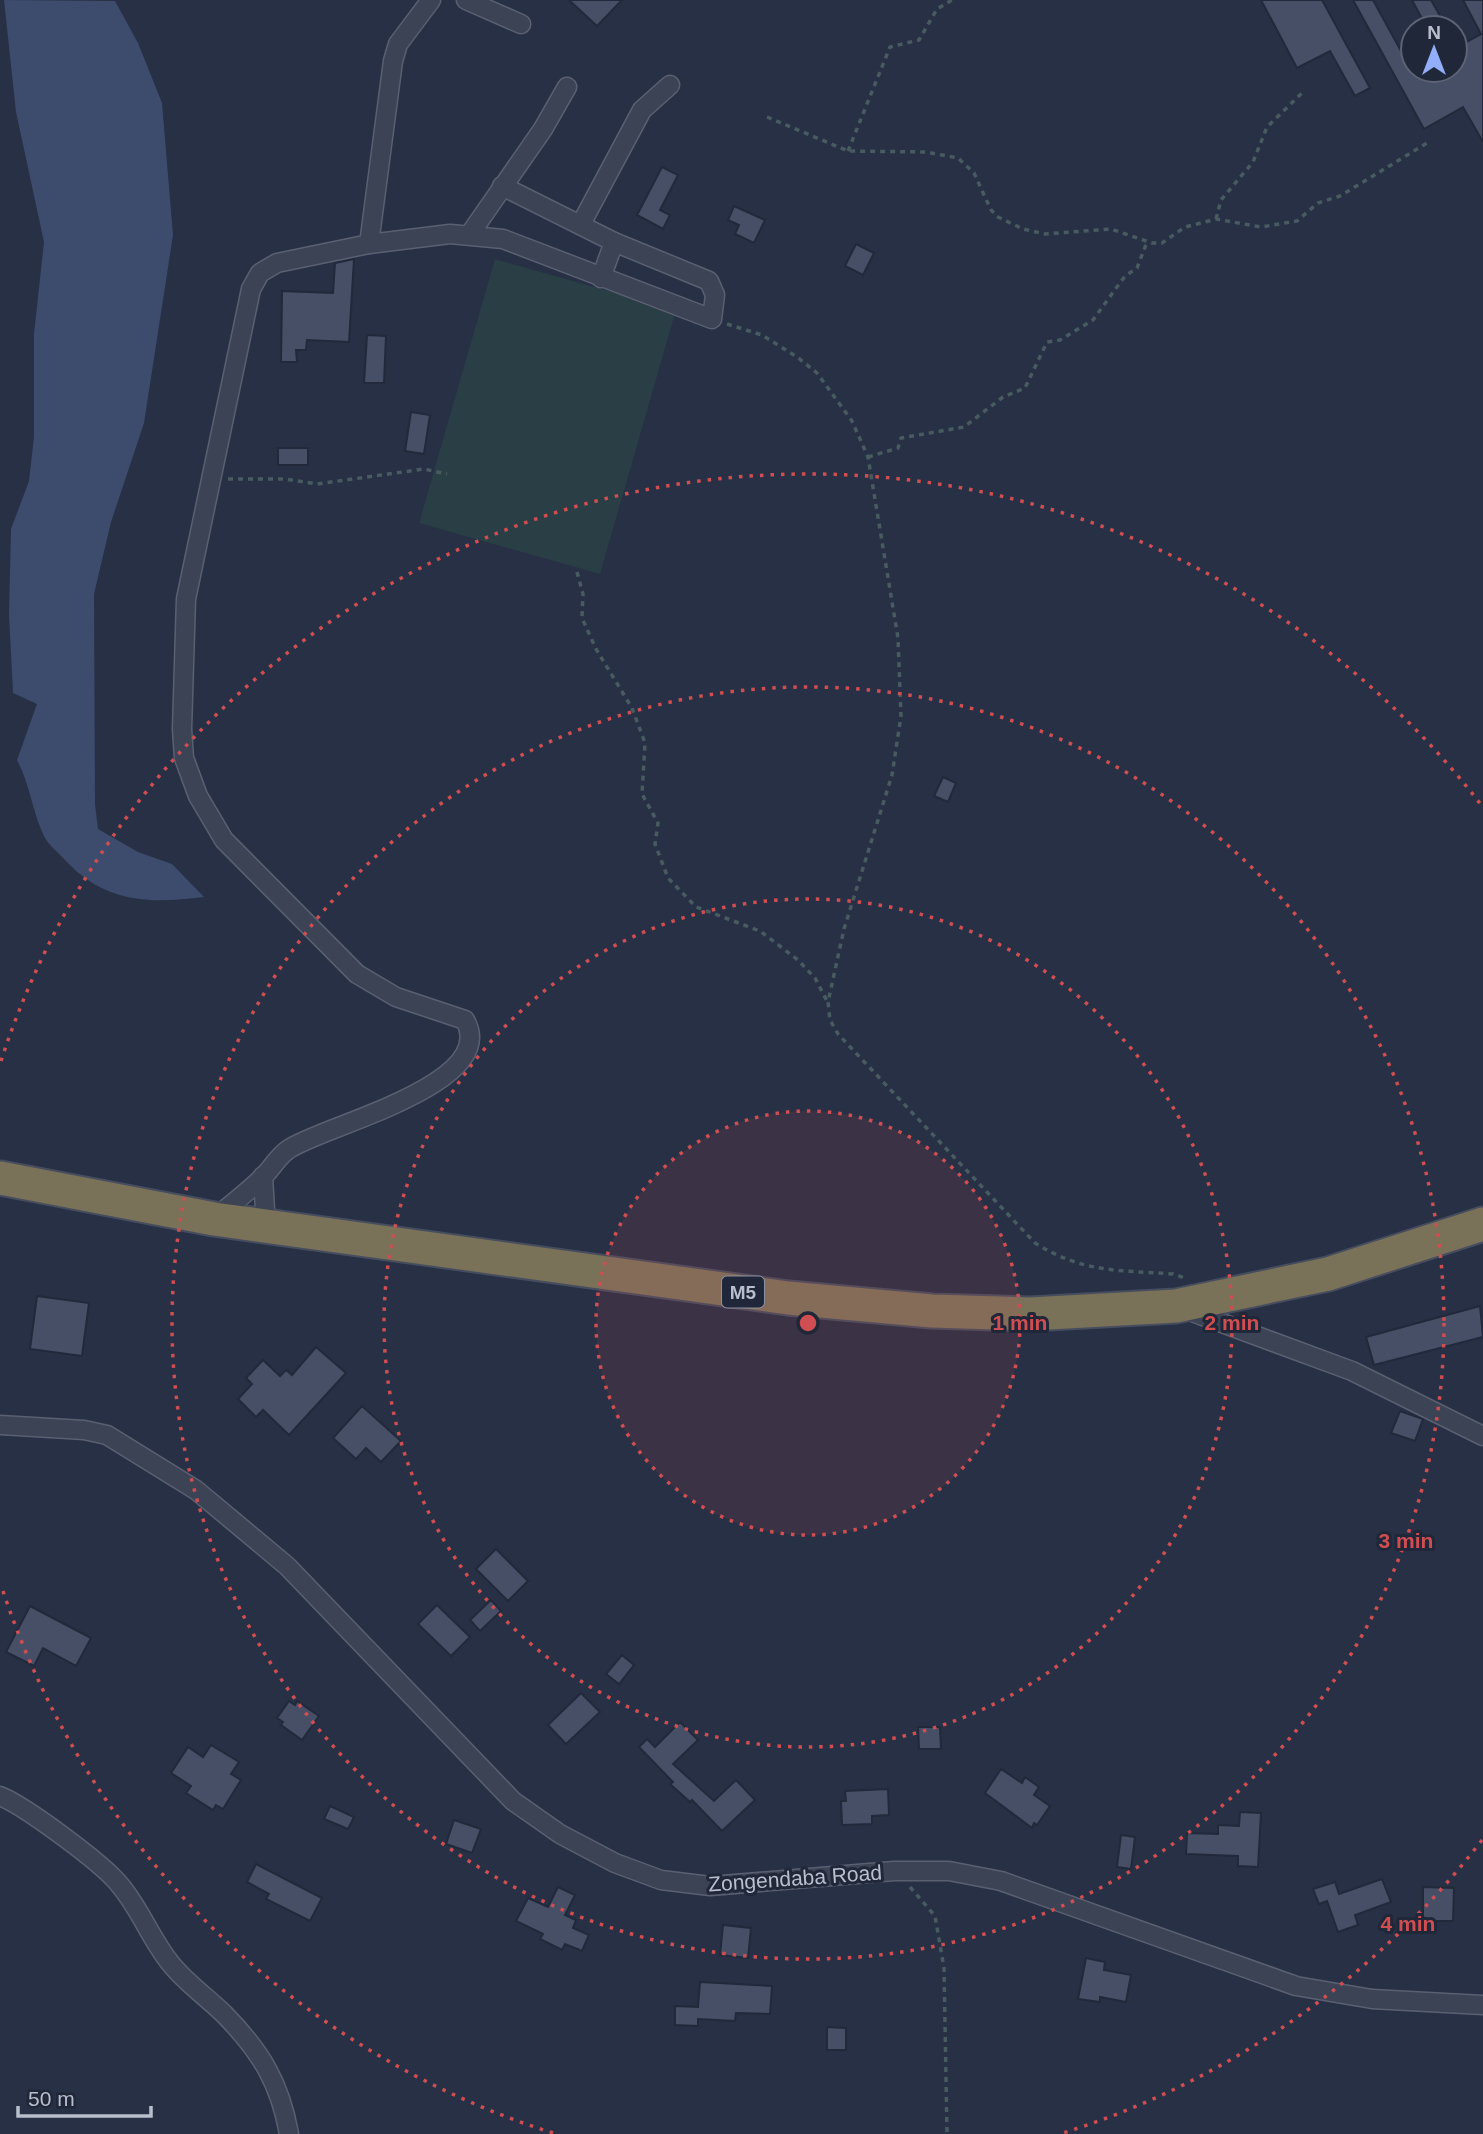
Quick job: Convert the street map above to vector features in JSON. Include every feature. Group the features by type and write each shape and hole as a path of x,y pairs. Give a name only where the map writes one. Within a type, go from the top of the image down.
{"highway":[{"name":"M5","path":"0,1178 266,1227 801,1300 932,1311 1030,1314 1176,1306 1328,1274 1483,1224"}],"street":[{"path":"369,244 393,61 398,44 431,0"},
{"path":"466,0 521,24"},
{"path":"581,224 642,110 654,96 670,85"},
{"path":"470,234 550,118 568,87"},
{"path":"214,1219 263,1176 287,1149 398,1105 441,1079 459,1061 468,1043 470,1028 465,1020 396,997 357,974 224,840 198,796 184,758 182,729 186,599 248,301 261,273 277,263 369,244 470,234 503,239 712,319 715,295 709,281 614,242 502,186"},
{"path":"601,278 614,242"},
{"path":"263,1176 266,1227"},
{"path":"1176,1306 1352,1371 1483,1436"},
{"name":"Zongendaba Road","path":"0,1425 84,1430 107,1435 196,1490 287,1566 513,1801 560,1834 615,1863 661,1880 710,1886 894,1871 949,1871 1001,1881 1296,1986 1372,1998 1483,2005"},
{"path":"0,1796 97,1862 120,1884 169,1961 193,1990 224,2015 268,2067 280,2092 289,2134"}],"path":[{"path":"848,151 890,47 919,40 937,9 952,0"},
{"path":"1216,219 1221,200 1254,162 1267,127 1302,93"},
{"path":"767,117 848,151 951,155 967,164 991,209 1011,224 1045,234 1111,229 1147,242 1162,243 1185,228 1216,219 1261,227 1297,221 1318,203 1340,196 1427,143"},
{"path":"868,457 898,448 901,438 964,428 1003,397 1025,388 1048,342 1060,340 1093,320 1125,276 1137,268 1147,242"},
{"path":"712,319 762,335 817,373 852,421 868,457 898,638 901,716 892,775 844,929 828,1002 830,1020 838,1034 1035,1243 1058,1257 1088,1268 1173,1274 1227,1297"},
{"path":"212,480 285,478 317,484 424,469 447,474"},
{"path":"577,572 583,594 582,618 596,649 632,708 645,743 642,794 658,823 655,844 668,878 696,906 760,931 798,960 815,978 828,1002"},
{"path":"894,1871 935,1916 944,1968 947,2134"}],"shaded area":[{"path":"495,259 676,310 600,574 419,523"}],"water":[{"path":"4,0 115,1 138,43 162,103 173,235 144,423 111,522 94,594 95,804 98,829 138,852 172,864 204,897 146,900 129,897 96,885 80,874 46,839 17,760 37,704 13,693 9,614 11,529 29,481 34,437 34,334 44,242 16,112"}],"building":[{"path":"569,0 622,0 597,26"},
{"path":"1261,0 1322,0 1370,88 1355,96 1330,51 1297,68"},
{"path":"1353,0 1373,0 1399,47 1399,84"},
{"path":"1412,0 1431,0 1439,14 1420,14"},
{"path":"1463,0 1483,0 1483,142 1463,107 1424,129 1399,84 1469,84 1469,40 1481,34"},
{"path":"662,167 678,175 660,210 670,215 663,229 637,215"},
{"path":"734,206 765,220 754,243 735,234 739,225 728,220"},
{"path":"856,244 874,253 863,275 845,266"},
{"path":"354,259 349,342 307,340 306,350 296,350 297,362 281,362 282,291 333,293 335,263"},
{"path":"367,335 386,336 384,383 364,383"},
{"path":"411,412 430,415 424,454 405,451"},
{"path":"278,448 308,448 308,465 278,465"},
{"path":"943,777 956,783 948,802 934,796"},
{"path":"37,1296 89,1303 82,1356 30,1349"},
{"path":"1480,1306 1483,1337 1374,1365 1366,1337"},
{"path":"316,1347 346,1373 289,1435 263,1410 256,1417 238,1399 252,1384 246,1378 263,1360 280,1376 286,1370 292,1375"},
{"path":"362,1406 401,1441 381,1462 366,1448 356,1459 333,1438"},
{"path":"1400,1411 1423,1419 1415,1441 1391,1433"},
{"path":"496,1549 528,1581 508,1601 476,1569"},
{"path":"491,1600 501,1611 480,1631 470,1620"},
{"path":"437,1605 470,1637 451,1656 418,1624"},
{"path":"30,1606 91,1638 76,1666 43,1648 34,1666 6,1652"},
{"path":"622,1655 634,1665 619,1684 606,1674"},
{"path":"581,1693 600,1712 566,1744 548,1725"},
{"path":"289,1701 295,1705 297,1701 319,1716 302,1740 281,1725 283,1722 277,1718"},
{"path":"680,1722 698,1740 673,1764 714,1801 736,1780 755,1800 722,1831 692,1800 690,1802 670,1784 673,1782 639,1747 647,1739 655,1747"},
{"path":"918,1727 940,1727 941,1749 919,1749"},
{"path":"211,1745 239,1762 231,1774 241,1780 223,1809 216,1805 213,1810 186,1793 191,1786 171,1773 188,1747 203,1757"},
{"path":"1001,1769 1022,1783 1025,1777 1039,1787 1034,1795 1050,1806 1032,1828 985,1793"},
{"path":"888,1789 889,1815 872,1816 872,1824 842,1825 841,1801 846,1801 845,1791"},
{"path":"330,1806 354,1817 348,1829 324,1819"},
{"path":"1240,1812 1261,1813 1258,1867 1238,1866 1238,1856 1186,1854 1187,1833 1218,1834 1218,1825 1239,1826"},
{"path":"454,1820 481,1829 472,1853 446,1844"},
{"path":"1121,1835 1135,1837 1131,1869 1117,1867"},
{"path":"256,1864 322,1898 310,1921 266,1899 269,1894 247,1882"},
{"path":"1382,1879 1391,1902 1355,1915 1358,1925 1338,1932 1327,1901 1319,1904 1313,1889 1335,1882 1339,1894"},
{"path":"558,1887 575,1895 565,1915 576,1920 573,1928 589,1935 582,1951 565,1944 562,1950 540,1939 543,1934 516,1921 528,1898 548,1907"},
{"path":"1423,1887 1454,1888 1453,1921 1423,1921"},
{"path":"723,1925 751,1928 748,1958 720,1955"},
{"path":"1086,1958 1105,1962 1104,1970 1131,1975 1126,2002 1100,1997 1100,2002 1078,1999"},
{"path":"700,1982 772,1986 770,2014 736,2013 735,2021 698,2019 698,2026 675,2025 675,2006 698,2007"},
{"path":"827,2027 846,2028 846,2050 827,2050"}]}
